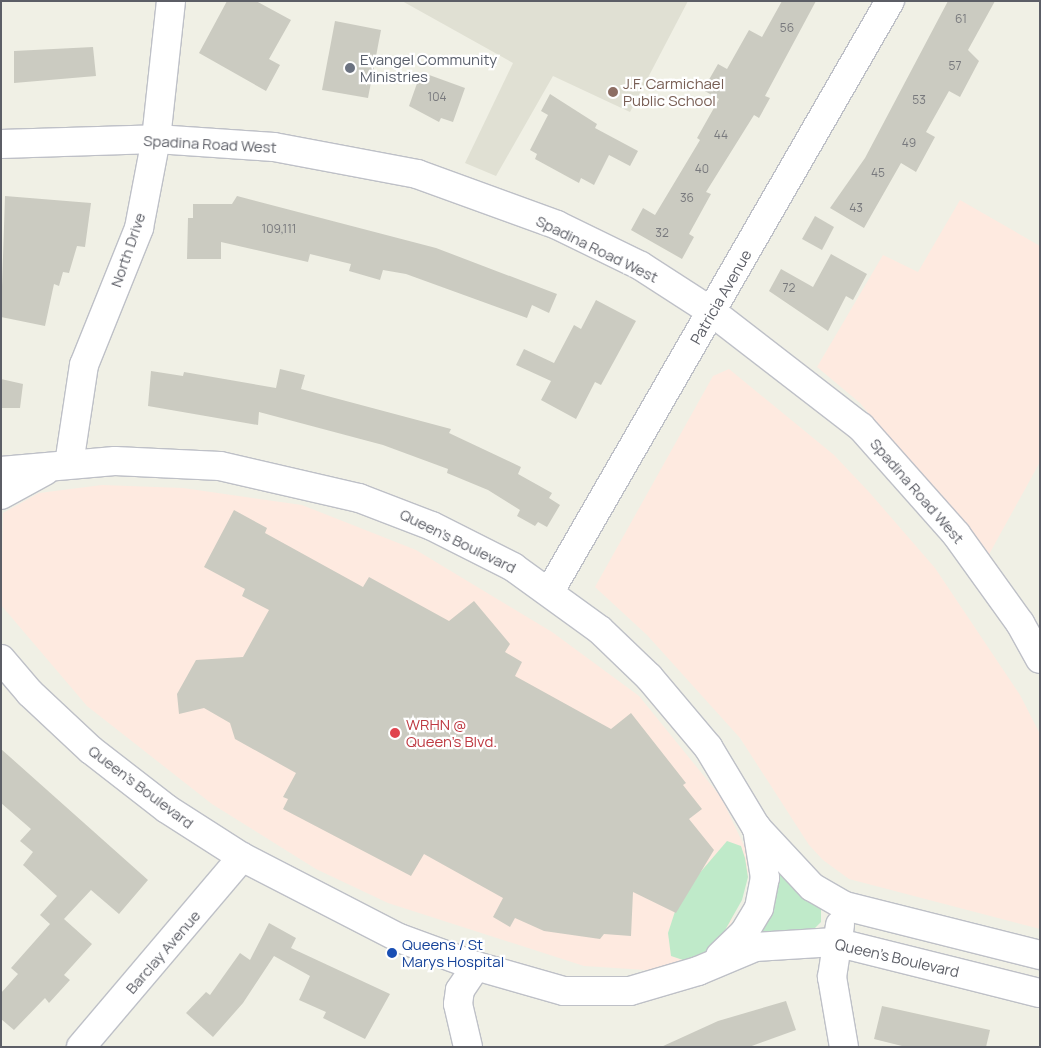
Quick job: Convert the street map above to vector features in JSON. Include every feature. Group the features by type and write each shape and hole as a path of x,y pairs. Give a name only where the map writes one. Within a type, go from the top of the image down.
{"street":[{"name":"North Drive","path":"60,466 84,364 139,228 156,139 171,1"},
{"name":"Patricia Avenue","path":"550,591 890,1"},
{"name":"Spadina Road West","path":"1,144 156,139 274,147 417,174 557,226 641,266 712,312 861,427 907,475 1020,623 1040,660"},
{"name":"Queen's Boulevard","path":"1,470 60,466 220,466 359,498 464,541 550,591 600,630 649,677 708,747 756,827 812,887 845,906 1040,955"},
{"path":"1,495 60,466"},
{"name":"Queen's Boulevard","path":"1,660 30,694 91,750 167,810 242,857 399,938 476,966 564,991 630,991 698,971 755,947 835,942 1040,993"},
{"name":"Queen's Boulevard","path":"698,971 744,933 759,908 766,878 756,827"},
{"name":"Barclay Avenue","path":"82,1047 242,857"},
{"path":"844,1047 832,976 835,942 845,906"},
{"path":"468,1047 458,1004 460,990 476,966"}],"shaded area":[{"name":"J.F. Carmichael Public School","path":"402,1 688,1 630,112 553,76 496,176 465,163 513,63"},
{"path":"960,200 1040,246 1040,462 987,558 860,403 817,367 883,255 918,272"},
{"path":"729,369 834,455 869,492 935,568 1020,695 1040,734 1040,929 849,879 823,860 809,845 740,738 647,635 595,587 713,376"},
{"name":"WRHN @ Queen’s Blvd.","path":"102,485 183,488 302,505 416,550 552,632 639,696 721,797 747,852 748,877 731,923 701,956 675,965 646,970 584,966 388,903 316,869 212,804 87,706 1,605 3,513 39,493"}],"green space":[{"path":"727,841 741,846 745,858 748,877 742,900 719,941 701,956 683,960 671,956 668,933 680,896"},
{"path":"776,871 821,907 821,922 811,932 750,940"}],"building":[{"path":"227,1 256,1 291,20 269,59 280,65 266,91 199,53"},
{"path":"782,1 816,1 765,96 770,98 759,118 754,115 706,192 711,194 689,234 694,237 682,259 631,230 643,208 655,215 700,140 697,138 719,99 703,90 718,64 727,69 749,30 762,37"},
{"path":"948,1 995,1 968,50 979,61 960,97 949,91 926,132 935,137 916,172 901,163 864,228 830,208 865,158"},
{"name":"Evangel Community Ministries","path":"335,21 381,30 368,98 322,90"},
{"path":"93,47 96,76 14,83 14,51"},
{"path":"421,72 465,88 453,122 441,118 439,122 409,106"},
{"path":"550,94 597,124 595,128 638,151 630,166 609,155 594,185 581,178 579,183 535,159 537,154 530,150 548,115 541,111"},
{"path":"5,196 91,203 85,247 77,246 69,273 63,272 59,286 54,284 45,326 1,317"},
{"path":"237,196 436,248 557,294 549,313 532,305 527,318 406,274 383,270 380,280 349,271 351,264 310,254 308,262 221,242 221,259 187,259 188,218 193,218 193,204 232,204"},
{"path":"815,216 834,227 822,250 802,239"},
{"path":"831,254 867,274 853,300 846,296 828,331 769,291 781,269 813,287"},
{"path":"596,300 636,321 601,385 595,382 576,419 541,400 551,381 516,365 524,349 554,363 574,325 581,329"},
{"path":"280,369 305,375 301,389 451,429 449,433 521,467 518,474 552,493 549,498 560,505 547,527 538,522 535,526 517,516 520,510 488,490 447,473 448,469 383,445 259,412 258,425 148,406 151,371 183,376 184,372 276,388"},
{"path":"1,379 23,384 20,408 1,408"},
{"path":"234,510 267,528 265,533 363,587 369,577 449,621 474,601 510,644 505,652 522,662 515,676 611,729 631,713 686,783 683,785 702,809 689,819 714,850 676,913 633,892 631,936 604,934 600,939 544,931 515,918 510,927 493,917 503,898 424,854 411,876 283,809 288,799 283,797 296,773 235,739 230,723 204,708 179,714 177,694 196,660 243,657 269,610 242,596 245,589 204,567"},
{"path":"1,749 148,880 119,914 91,890 64,919 92,944 64,975 70,980 49,1003 45,998 14,1030 1,1019 1,993 18,974 11,968 50,924 40,915 57,896 23,865 33,852 20,841 31,829 1,803"},
{"path":"269,923 296,938 291,948 390,994 365,1039 323,1018 326,1012 299,1000 310,976 274,956 243,1003 213,1037 186,1013 206,992 210,995 240,953 250,960"},
{"path":"786,1001 796,1030 749,1047 661,1047 718,1021"},
{"path":"882,1006 990,1030 986,1047 906,1047 874,1039"}],"place":[{"name":"Evangel Community Ministries","path":"350,68"},
{"name":"J.F. Carmichael Public School","path":"613,92"},
{"name":"WRHN @ Queen’s Blvd.","path":"395,733"},
{"name":"Queens / St Marys Hospital","path":"392,953"}]}
